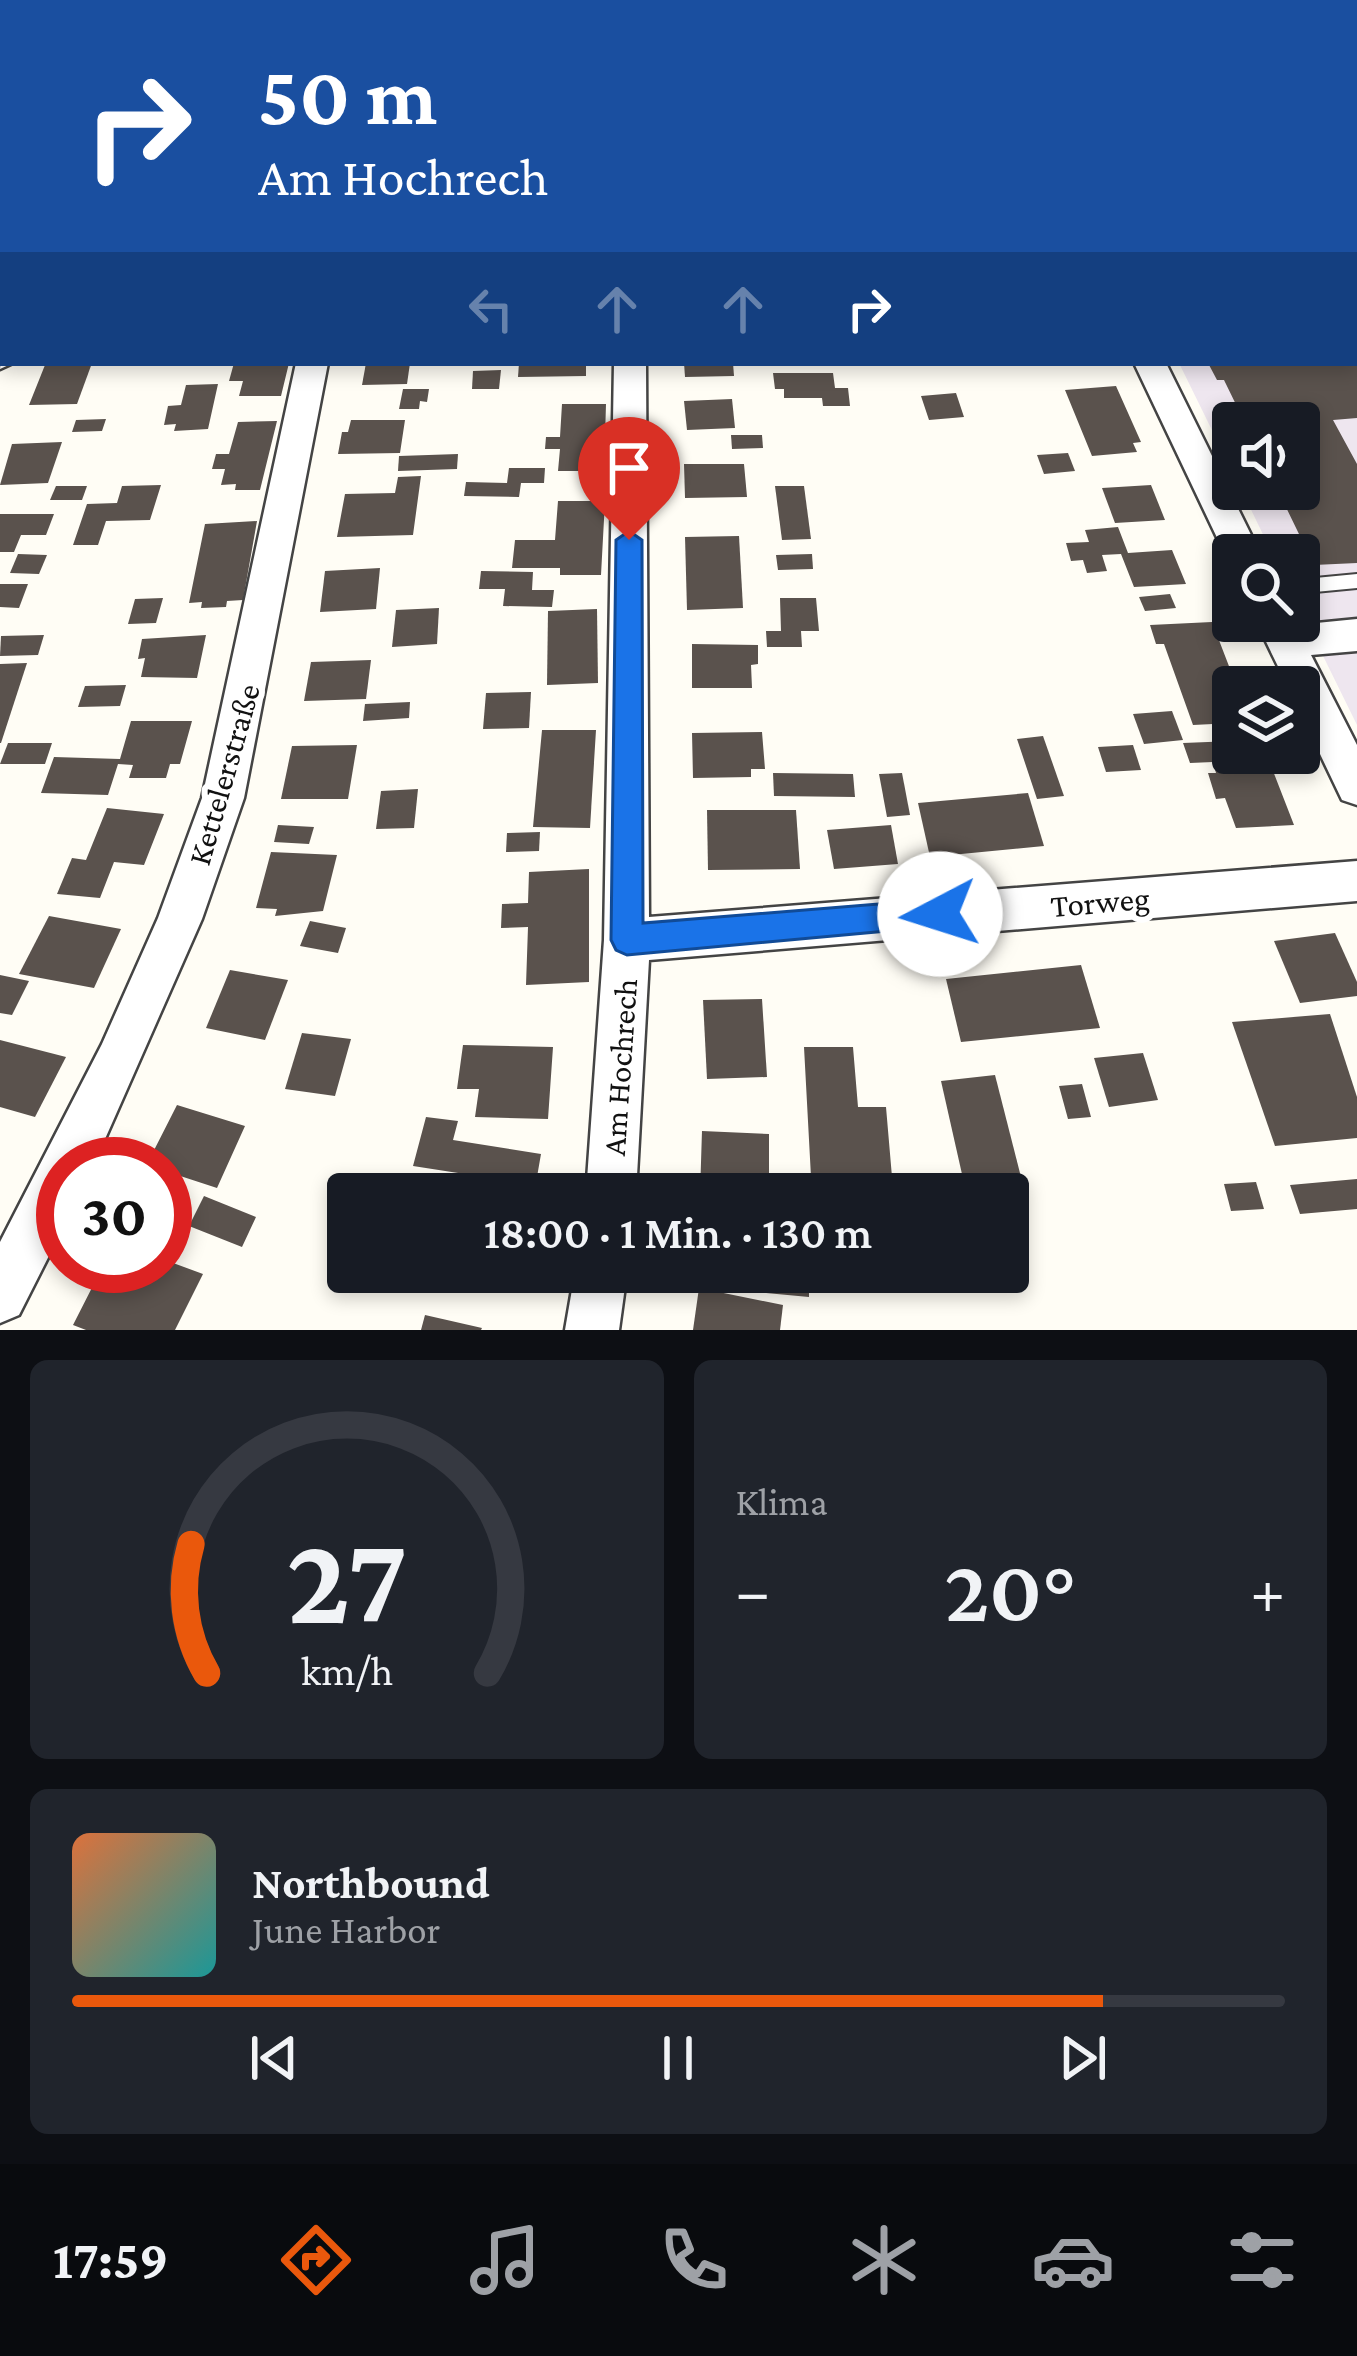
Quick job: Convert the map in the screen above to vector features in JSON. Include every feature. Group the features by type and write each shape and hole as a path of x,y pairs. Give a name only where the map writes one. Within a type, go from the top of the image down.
{"street":[{"name":"Kettelerstraße","path":"81,1137 163,959 223,798 311,366"},
{"name":"Am Hochrech","path":"612,1173 627,940 630,366"},
{"path":"1151,366 1233,534"},
{"path":"1320,633 1357,635"},
{"path":"1285,642 1357,787"},
{"name":"Torweg","path":"627,940 1357,880"},
{"path":"0,1296 36,1227"},
{"path":"592,1330 598,1293"}],"lane":[{"path":"1320,585 1357,581"}],"shaded area":[{"path":"1180,366 1357,366 1357,725 1316,642 1320,642 1320,534 1263,534 1251,510 1320,510 1320,402 1212,402 1212,430"}],"building":[{"path":"45,366 91,366 77,404 29,405"},
{"path":"233,366 288,366 281,396 239,396 243,381 229,381"},
{"path":"365,366 410,366 407,384 362,385"},
{"path":"519,366 586,366 586,376 518,377"},
{"path":"684,366 733,366 734,376 685,377"},
{"path":"1210,366 1357,366 1357,418 1333,420 1357,464 1357,563 1320,565 1320,534 1299,534 1287,510 1320,510 1320,402 1235,402 1224,380 1217,380"},
{"path":"501,370 499,389 472,389 473,371"},
{"path":"773,373 833,373 835,388 848,388 850,406 823,406 822,398 784,398 784,389 775,389"},
{"path":"218,384 208,429 174,431 176,424 164,425 168,406 181,405 186,385"},
{"path":"1116,386 1141,442 1133,443 1137,452 1092,456 1065,390"},
{"path":"403,389 429,389 427,402 420,401 419,409 399,409"},
{"path":"956,393 964,417 929,420 921,396"},
{"path":"732,399 735,428 687,430 684,401"},
{"path":"562,404 606,404 604,471 558,471 560,449 545,449 546,437 560,437"},
{"path":"106,419 102,431 72,432 76,420"},
{"path":"351,420 405,420 400,453 338,454 342,432 348,432"},
{"path":"277,421 260,490 221,485 225,469 212,469 216,454 229,454 238,422"},
{"path":"731,435 762,435 763,448 732,449"},
{"path":"62,442 48,483 0,485 12,444"},
{"path":"1068,453 1075,471 1044,474 1037,455"},
{"path":"458,454 457,469 398,471 399,456"},
{"path":"684,464 744,464 747,497 685,498"},
{"path":"509,468 545,468 544,483 521,483 519,497 464,496 466,482 507,483"},
{"path":"421,476 413,535 337,537 345,494 395,493 398,477"},
{"path":"161,485 150,520 106,521 98,545 73,545 87,504 117,503 122,486"},
{"path":"1151,485 1165,520 1115,523 1102,488"},
{"path":"56,486 87,486 82,500 50,500"},
{"path":"775,486 804,486 811,539 782,540"},
{"path":"558,501 605,501 601,575 560,575 560,568 512,568 515,540 555,540"},
{"path":"0,514 54,514 46,535 21,535 14,552 0,552"},
{"path":"257,521 243,600 227,601 226,607 201,608 202,602 189,603 205,524"},
{"path":"1118,527 1128,553 1172,550 1186,584 1134,587 1121,554 1102,555 1107,571 1087,573 1083,560 1071,561 1066,543 1089,542 1085,530"},
{"path":"739,536 743,608 687,610 685,537"},
{"path":"18,554 47,555 39,574 10,573"},
{"path":"812,554 813,569 778,570 776,555"},
{"path":"380,568 376,609 320,612 325,571"},
{"path":"481,571 533,572 532,590 554,590 552,607 503,606 505,589 479,589"},
{"path":"0,584 28,584 19,608 0,607"},
{"path":"1170,594 1176,608 1145,611 1139,597"},
{"path":"163,598 156,623 128,624 135,599"},
{"path":"780,598 816,598 819,631 801,631 802,647 767,647 766,631 781,631"},
{"path":"439,608 437,644 392,647 396,610"},
{"path":"597,609 598,683 547,685 548,611"},
{"path":"1212,622 1212,642 1220,642 1229,666 1212,666 1212,724 1193,725 1164,644 1156,644 1150,625"},
{"path":"44,635 38,655 0,656 1,636"},
{"path":"206,635 197,678 141,677 142,639"},
{"path":"692,644 758,645 758,664 751,665 752,688 692,688"},
{"path":"371,660 366,699 304,701 311,662"},
{"path":"27,663 1,743 0,743 0,664"},
{"path":"126,685 120,706 78,707 85,686"},
{"path":"531,692 529,728 483,729 486,693"},
{"path":"410,702 409,718 363,721 365,704"},
{"path":"1172,711 1183,740 1144,744 1133,714"},
{"path":"131,721 192,721 180,764 170,764 166,778 129,778 133,765 118,764 108,795 41,793 54,757 120,759"},
{"path":"542,730 596,730 590,828 533,827"},
{"path":"762,732 765,769 751,769 751,777 693,778 692,733"},
{"path":"1043,736 1064,796 1037,799 1017,739"},
{"path":"1212,742 1212,762 1190,763 1183,743"},
{"path":"8,743 52,743 45,764 0,764"},
{"path":"357,745 348,799 281,799 292,746"},
{"path":"1133,745 1141,770 1106,772 1098,747"},
{"path":"773,773 853,774 855,797 774,796"},
{"path":"902,773 910,815 887,817 879,774"},
{"path":"1208,773 1274,774 1294,825 1236,828 1225,798 1216,799"},
{"path":"418,789 414,828 376,829 381,791"},
{"path":"1028,793 1044,846 930,857 918,803"},
{"path":"107,808 164,814 144,865 114,862 100,898 57,894 72,858 86,860"},
{"path":"707,810 796,810 800,869 708,870"},
{"path":"278,825 314,827 309,844 274,842"},
{"path":"891,825 898,864 834,869 827,830"},
{"path":"540,832 539,851 506,852 507,833"},
{"path":"271,852 337,855 323,911 275,916 277,909 256,908"},
{"path":"589,869 589,982 526,985 528,927 501,928 502,904 528,903 529,872"},
{"path":"49,916 121,929 94,988 19,974"},
{"path":"310,921 346,928 338,953 300,946"},
{"path":"1335,933 1357,982 1357,996 1300,1003 1274,941"},
{"path":"1081,965 1100,1028 961,1042 946,979"},
{"path":"230,970 288,980 265,1040 206,1028"},
{"path":"0,975 29,981 12,1015 0,1013"},
{"path":"762,999 767,1077 707,1079 703,1000"},
{"path":"1330,1014 1357,1097 1357,1138 1275,1146 1232,1022"},
{"path":"302,1033 351,1039 335,1096 285,1089"},
{"path":"0,1040 66,1057 35,1117 0,1107"},
{"path":"463,1045 553,1047 548,1119 475,1117 479,1089 457,1089"},
{"path":"804,1047 853,1047 858,1107 886,1107 892,1173 811,1173"},
{"path":"1143,1053 1158,1100 1109,1107 1094,1058"},
{"path":"995,1075 1020,1173 962,1173 941,1081"},
{"path":"1082,1084 1091,1117 1068,1119 1059,1086"},
{"path":"177,1105 245,1126 217,1188 192,1180 192,1137 161,1137"},
{"path":"426,1117 458,1121 453,1140 541,1154 538,1173 458,1173 413,1166"},
{"path":"702,1131 769,1134 769,1173 701,1173"},
{"path":"1357,1179 1357,1209 1300,1214 1290,1185"},
{"path":"1256,1182 1264,1209 1231,1211 1224,1184"},
{"path":"204,1196 256,1217 242,1247 192,1227"},
{"path":"192,1270 203,1274 175,1330 86,1330 73,1325 89,1293 192,1293"},
{"path":"698,1293 783,1305 780,1330 693,1330"},
{"path":"425,1315 482,1328 421,1330"}],"route":[{"path":"629,540 627,940 940,914"}]}
